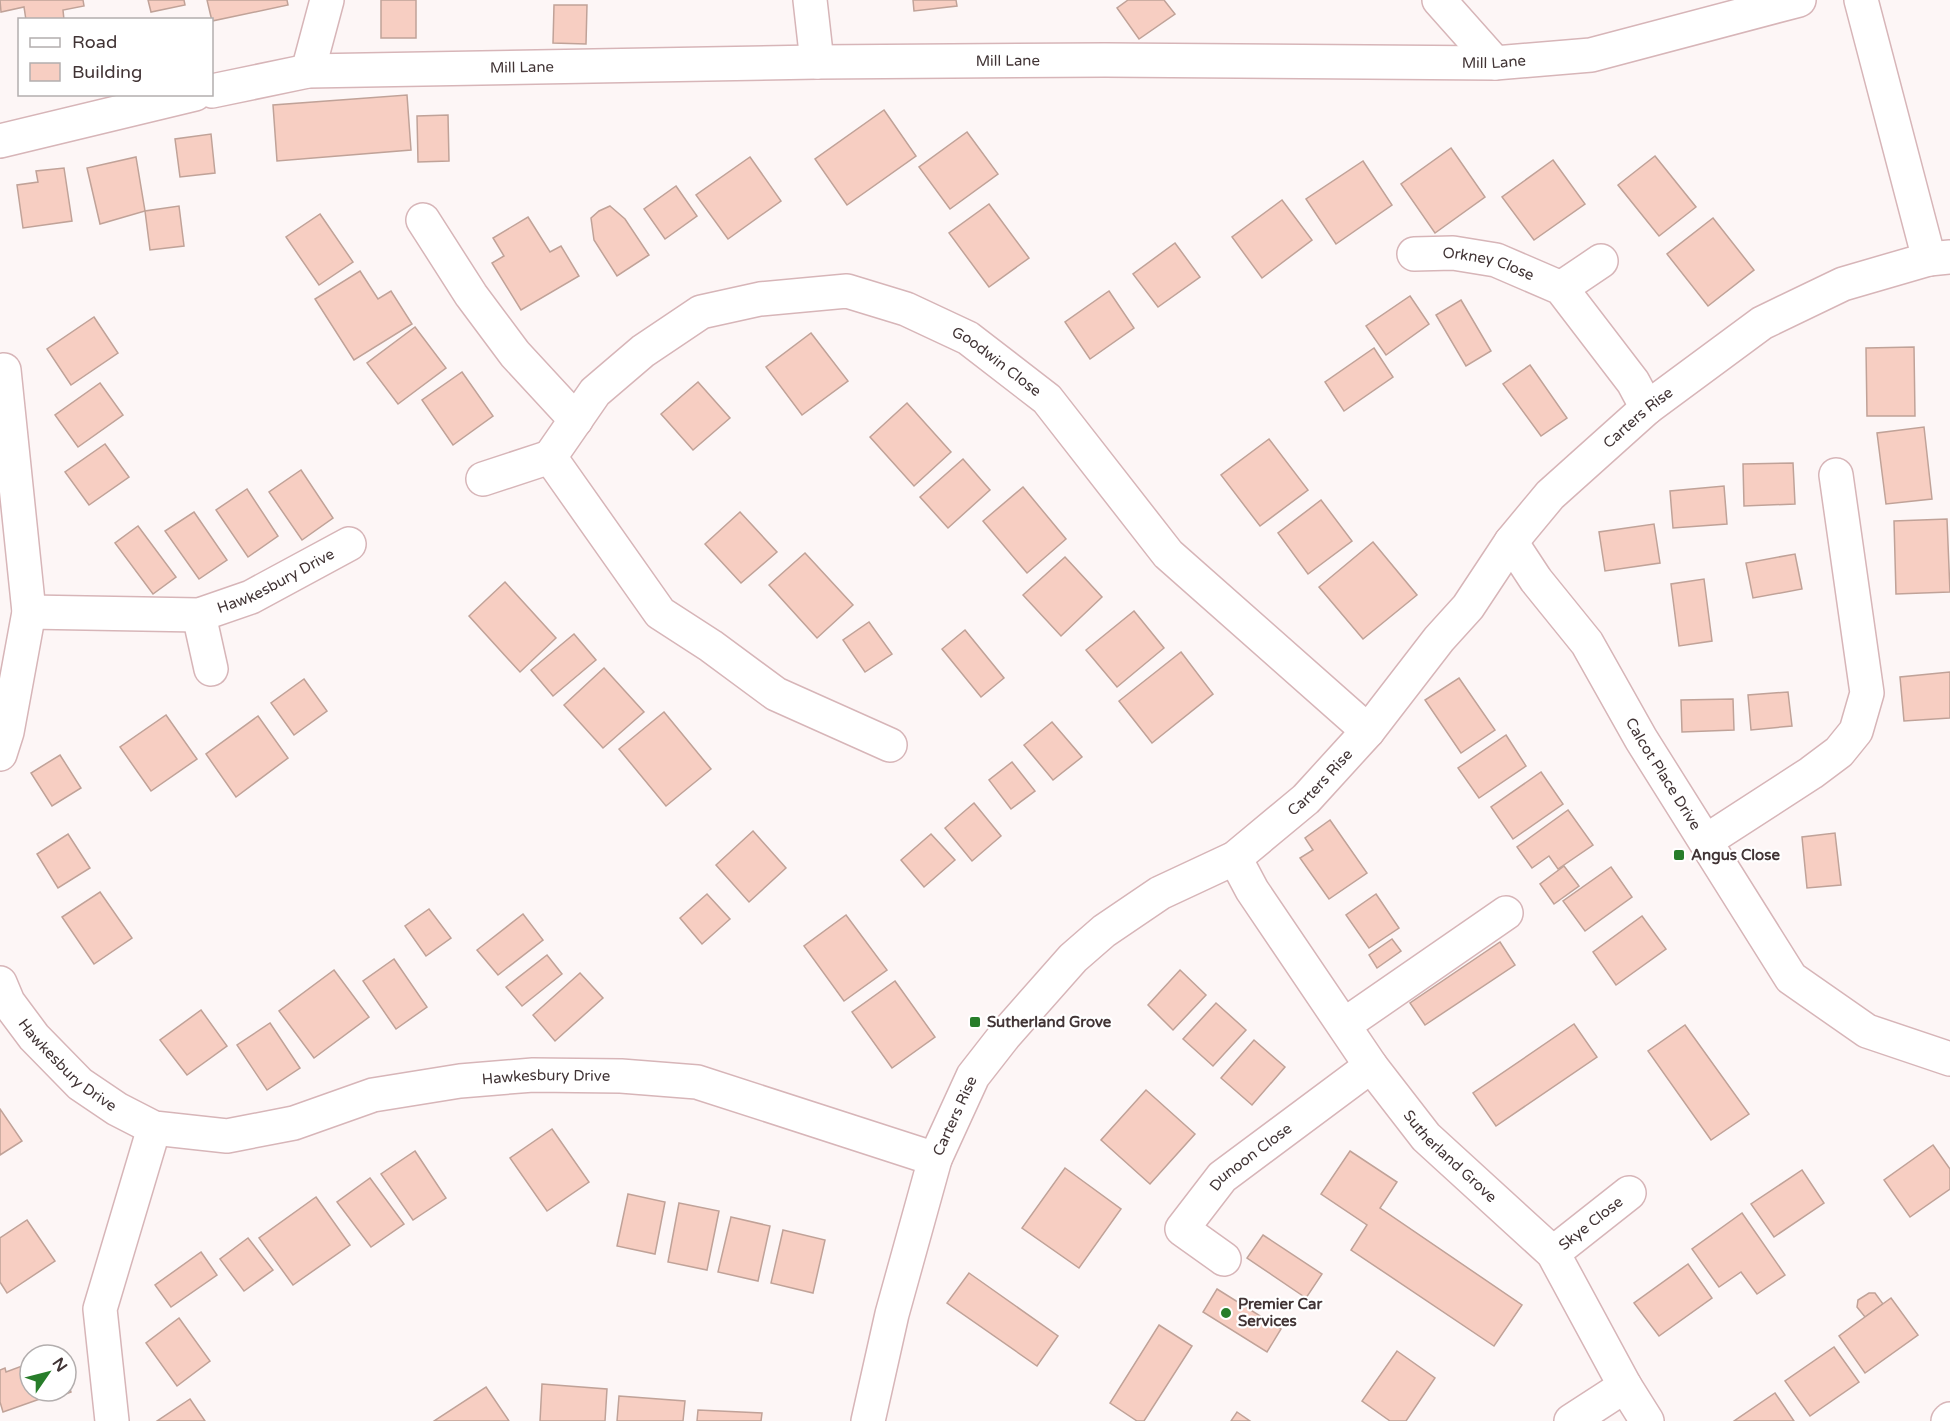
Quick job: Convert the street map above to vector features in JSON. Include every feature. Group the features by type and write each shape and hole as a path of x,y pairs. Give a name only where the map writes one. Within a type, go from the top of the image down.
{"street":[{"path":"308,71 327,0"},
{"path":"810,0 818,62"},
{"path":"1440,0 1495,63"},
{"name":"Mill Lane","path":"213,91 308,71 818,62 1117,60 1495,63 1591,55 1799,0"},
{"path":"1860,0 1939,258"},
{"path":"0,141 187,96"},
{"path":"423,220 471,295 509,346 576,420"},
{"name":"Orkney Close","path":"1414,254 1453,253 1496,260 1561,288 1633,382 1647,408"},
{"name":"Carters Rise","path":"868,1421 892,1314 935,1159 973,1076 1005,1035 1073,958 1104,930 1161,893 1235,858 1306,799 1368,730 1439,639 1468,607 1511,542 1550,495 1647,408 1762,323 1843,284 1939,258"},
{"path":"1561,288 1601,261"},
{"name":"Goodwin Close","path":"550,457 595,392 643,351 701,312 760,299 847,291 906,309 968,338 1047,399 1168,554 1368,730"},
{"path":"0,754 7,732 29,612 4,370"},
{"path":"483,479 550,457 660,613 711,646 770,704 890,745"},
{"path":"1706,842 1811,773 1839,752 1856,730 1867,693 1836,475"},
{"name":"Calcot Place Drive","path":"1511,542 1536,580 1587,643 1641,739 1791,978 1867,1031 1950,1059"},
{"name":"Hawkesbury Drive","path":"29,612 199,615 251,597 348,544"},
{"name":"Hawkesbury Drive","path":"199,615 211,669"},
{"name":"Sutherland Grove","path":"1235,858 1252,890 1371,1066 1426,1137 1553,1253 1625,1386 1647,1421"},
{"path":"1344,1025 1506,913"},
{"name":"Hawkesbury Drive","path":"0,983 8,1002 34,1037 81,1084 117,1109 154,1128 227,1136 294,1123 373,1095 460,1081 533,1075 621,1076 697,1082 935,1159"},
{"name":"Dunoon Close","path":"1224,1259 1182,1229 1222,1177 1371,1066"},
{"path":"112,1421 100,1309 154,1128"},
{"name":"Skye Close","path":"1553,1253 1629,1193"},
{"path":"1571,1421 1625,1386"}],"building":[{"path":"0,0 83,0 84,6 63,10 64,18 26,18 24,7 1,12"},
{"path":"148,0 184,0 185,5 151,12"},
{"path":"207,0 287,0 288,5 213,21"},
{"path":"381,0 416,0 416,38 381,38"},
{"path":"913,0 956,0 957,6 914,11"},
{"path":"1128,0 1164,0 1175,14 1139,39 1117,8"},
{"path":"554,5 587,5 586,44 553,43"},
{"path":"407,95 411,150 277,161 273,105"},
{"path":"884,110 916,156 847,205 815,159"},
{"path":"448,115 449,161 418,162 417,116"},
{"path":"967,132 998,174 950,209 919,167"},
{"path":"211,134 215,173 180,177 175,139"},
{"path":"1451,148 1485,197 1435,233 1401,184"},
{"path":"1655,156 1696,207 1659,236 1618,185"},
{"path":"136,157 145,211 100,224 87,168"},
{"path":"750,157 781,201 728,239 696,195"},
{"path":"1553,160 1585,204 1534,240 1502,197"},
{"path":"1363,161 1392,205 1336,244 1306,199"},
{"path":"64,168 72,221 23,228 17,185 38,182 36,171"},
{"path":"676,186 697,216 665,239 644,209"},
{"path":"1282,200 1312,240 1262,278 1232,237"},
{"path":"989,204 1029,258 989,287 949,233"},
{"path":"179,206 184,246 150,250 145,211"},
{"path":"610,206 625,219 649,255 617,276 594,240 591,218"},
{"path":"320,214 353,262 319,285 286,237"},
{"path":"528,217 550,252 561,246 579,276 521,310 492,263 504,256 493,238"},
{"path":"1713,218 1754,270 1708,306 1667,254"},
{"path":"1175,243 1200,277 1158,307 1133,274"},
{"path":"360,271 378,299 391,291 412,324 354,360 315,299"},
{"path":"1109,291 1134,328 1090,359 1065,322"},
{"path":"1410,296 1429,324 1386,355 1366,326"},
{"path":"1461,300 1491,351 1466,366 1436,315"},
{"path":"94,317 118,353 71,385 47,349"},
{"path":"415,327 446,368 398,404 367,363"},
{"path":"811,333 848,381 802,415 766,367"},
{"path":"1914,347 1915,416 1867,416 1866,348"},
{"path":"1374,348 1393,377 1344,411 1325,382"},
{"path":"1530,365 1567,418 1541,436 1503,384"},
{"path":"462,372 493,416 453,445 422,400"},
{"path":"698,382 730,418 693,450 661,414"},
{"path":"100,383 123,415 78,447 55,415"},
{"path":"907,403 951,452 914,486 870,437"},
{"path":"1924,427 1932,499 1886,504 1877,433"},
{"path":"1269,439 1308,490 1260,526 1221,475"},
{"path":"105,444 129,477 89,505 65,472"},
{"path":"963,459 990,490 948,528 920,497"},
{"path":"1793,463 1795,504 1744,506 1743,464"},
{"path":"301,470 333,518 302,540 269,492"},
{"path":"1724,486 1727,524 1673,528 1670,491"},
{"path":"1023,487 1066,539 1027,573 983,521"},
{"path":"247,489 278,536 248,557 216,510"},
{"path":"1321,500 1352,541 1308,574 1278,533"},
{"path":"194,512 227,560 199,579 165,531"},
{"path":"740,512 777,552 741,583 705,544"},
{"path":"1947,519 1950,592 1896,594 1894,521"},
{"path":"1654,524 1660,563 1605,571 1599,532"},
{"path":"138,526 176,577 153,594 115,543"},
{"path":"1373,542 1417,595 1363,639 1319,587"},
{"path":"805,553 853,605 817,638 769,585"},
{"path":"1795,554 1802,589 1753,598 1746,563"},
{"path":"1065,557 1102,597 1061,636 1023,595"},
{"path":"1704,579 1712,641 1679,646 1671,584"},
{"path":"505,582 556,638 520,672 469,616"},
{"path":"1134,611 1164,648 1117,687 1086,650"},
{"path":"869,622 892,654 865,672 843,640"},
{"path":"965,630 1004,678 981,697 942,649"},
{"path":"574,634 596,660 553,696 531,670"},
{"path":"1181,652 1213,694 1152,743 1119,701"},
{"path":"604,668 644,712 603,748 564,705"},
{"path":"1950,672 1950,718 1904,721 1900,677"},
{"path":"1459,678 1495,730 1461,753 1425,700"},
{"path":"304,679 327,711 294,735 271,703"},
{"path":"1788,692 1792,726 1751,730 1748,695"},
{"path":"1733,699 1734,730 1682,732 1681,700"},
{"path":"664,712 711,769 666,806 619,749"},
{"path":"166,715 197,759 151,791 120,747"},
{"path":"258,716 288,758 236,797 206,754"},
{"path":"1052,722 1082,757 1053,780 1024,745"},
{"path":"1506,735 1526,766 1479,798 1458,768"},
{"path":"60,755 81,788 52,806 31,773"},
{"path":"1012,762 1035,791 1011,809 989,780"},
{"path":"1541,772 1563,804 1513,839 1491,807"},
{"path":"974,803 1001,836 972,861 945,828"},
{"path":"1568,810 1593,845 1558,869 1549,856 1532,868 1517,847"},
{"path":"1330,820 1367,873 1329,899 1300,858 1313,850 1305,838"},
{"path":"753,831 786,868 749,902 716,865"},
{"path":"1835,833 1841,885 1807,888 1802,837"},
{"path":"68,834 90,868 58,888 37,854"},
{"path":"931,834 955,860 924,887 901,860"},
{"path":"1564,866 1579,886 1554,904 1540,884"},
{"path":"1611,867 1632,897 1585,931 1563,901"},
{"path":"100,892 132,938 94,964 62,917"},
{"path":"707,894 730,919 702,944 680,918"},
{"path":"1376,894 1399,928 1369,948 1346,915"},
{"path":"429,909 451,938 426,956 405,926"},
{"path":"523,914 543,940 498,975 477,950"},
{"path":"846,915 887,970 844,1001 804,946"},
{"path":"1642,916 1666,949 1616,985 1593,952"},
{"path":"1392,939 1401,951 1377,968 1369,955"},
{"path":"1500,942 1515,965 1425,1025 1410,1003"},
{"path":"547,955 562,974 522,1006 506,987"},
{"path":"394,959 427,1007 396,1029 363,981"},
{"path":"334,970 369,1017 314,1058 279,1011"},
{"path":"1180,970 1206,995 1173,1030 1148,1005"},
{"path":"580,973 603,998 555,1041 533,1015"},
{"path":"895,981 935,1037 892,1068 852,1012"},
{"path":"1216,1003 1246,1030 1213,1066 1183,1039"},
{"path":"201,1010 227,1046 187,1075 160,1040"},
{"path":"270,1023 300,1068 267,1090 237,1045"},
{"path":"1574,1024 1597,1057 1496,1126 1473,1093"},
{"path":"1685,1025 1749,1114 1711,1140 1648,1051"},
{"path":"1254,1040 1285,1067 1252,1105 1221,1078"},
{"path":"1146,1090 1195,1134 1150,1184 1101,1140"},
{"path":"0,1109 22,1141 0,1155"},
{"path":"552,1129 589,1182 547,1211 510,1158"},
{"path":"1933,1145 1950,1169 1950,1189 1910,1217 1884,1180"},
{"path":"415,1151 446,1198 413,1220 381,1174"},
{"path":"1350,1151 1397,1182 1380,1208 1522,1305 1494,1346 1351,1250 1367,1225 1321,1194"},
{"path":"1065,1168 1121,1209 1079,1268 1022,1228"},
{"path":"1802,1170 1824,1203 1774,1237 1751,1204"},
{"path":"370,1178 404,1224 371,1247 337,1202"},
{"path":"628,1194 665,1202 655,1254 617,1246"},
{"path":"316,1197 350,1245 293,1285 259,1238"},
{"path":"679,1203 719,1211 707,1270 668,1262"},
{"path":"1742,1213 1785,1275 1757,1294 1741,1272 1719,1287 1692,1249"},
{"path":"731,1217 770,1226 758,1281 718,1272"},
{"path":"27,1220 55,1261 7,1293 0,1282 0,1238"},
{"path":"783,1230 825,1240 813,1293 771,1283"},
{"path":"1263,1235 1322,1274 1306,1298 1247,1258"},
{"path":"248,1238 273,1270 244,1291 220,1259"},
{"path":"201,1252 217,1275 171,1307 155,1285"},
{"path":"1688,1264 1712,1298 1659,1336 1634,1303"},
{"path":"969,1273 1058,1336 1037,1366 947,1303"},
{"path":"1217,1289 1281,1329 1267,1352 1203,1312"},
{"path":"1869,1293 1875,1293 1883,1304 1865,1317 1857,1307 1858,1300"},
{"path":"1891,1298 1918,1335 1865,1373 1839,1336"},
{"path":"179,1318 210,1361 177,1386 146,1343"},
{"path":"1159,1325 1192,1346 1144,1421 1137,1421 1110,1403"},
{"path":"1834,1347 1859,1382 1810,1416 1785,1381"},
{"path":"1397,1351 1435,1378 1406,1421 1390,1421 1362,1401"},
{"path":"5,1368 6,1372 18,1368 18,1403 28,1403 3,1412 0,1402 0,1370"},
{"path":"542,1384 607,1389 605,1421 540,1421"},
{"path":"486,1387 509,1421 434,1421"},
{"path":"1775,1393 1794,1421 1734,1421"},
{"path":"619,1396 685,1401 683,1421 617,1421"},
{"path":"190,1399 205,1421 157,1421"},
{"path":"698,1410 762,1413 761,1421 697,1421"},
{"path":"1237,1412 1250,1421 1231,1421"}],"place":[{"name":"Angus Close","path":"1679,855"},
{"name":"Sutherland Grove","path":"975,1022"},
{"name":"Premier Car Services","path":"1226,1313"}]}
